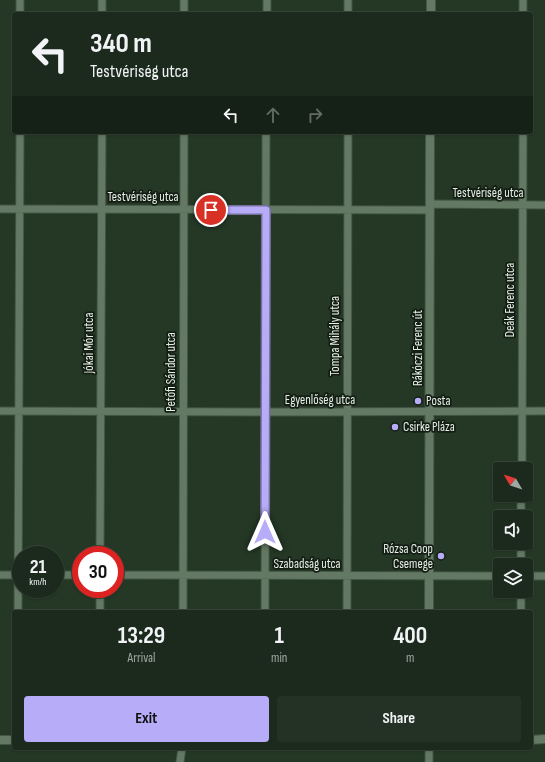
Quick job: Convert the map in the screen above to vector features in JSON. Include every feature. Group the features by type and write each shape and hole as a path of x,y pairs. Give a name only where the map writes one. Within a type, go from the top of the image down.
{"street":[{"path":"20,0 20,12"},
{"path":"102,0 102,12"},
{"path":"184,0 184,12"},
{"path":"266,0 266,12"},
{"path":"348,0 348,12"},
{"path":"431,0 431,12"},
{"path":"523,0 523,12"},
{"path":"20,134 20,546"},
{"name":"Jókai Mór utca","path":"100,546 102,134"},
{"name":"Petőfi Sándor utca","path":"183,610 184,134"},
{"path":"265,610 266,134"},
{"name":"Tompa Mihály utca","path":"347,610 348,134"},
{"name":"Rákóczi Ferenc út","path":"429,610 430,134"},
{"name":"Deák Ferenc utca","path":"522,462 523,134"},
{"name":"Testvériség utca","path":"0,209 348,210 545,205"},
{"name":"Egyenlőség utca","path":"0,411 545,411"},
{"path":"0,575 12,575"},
{"name":"Szabadság utca","path":"124,575 493,576"},
{"path":"533,576 545,576"},
{"path":"18,610 19,598"},
{"path":"100,598 100,610"},
{"path":"521,598 521,610"},
{"path":"0,740 12,740"},
{"path":"533,740 545,740"},
{"path":"180,762 182,750"},
{"path":"429,750 429,762"}],"place":[{"name":"Posta","path":"418,401"},
{"name":"Csirke Pláza","path":"395,427"},
{"name":"Rózsa Coop Csemege","path":"441,556"}],"route":[{"path":"211,210 266,210 265,532"}]}
